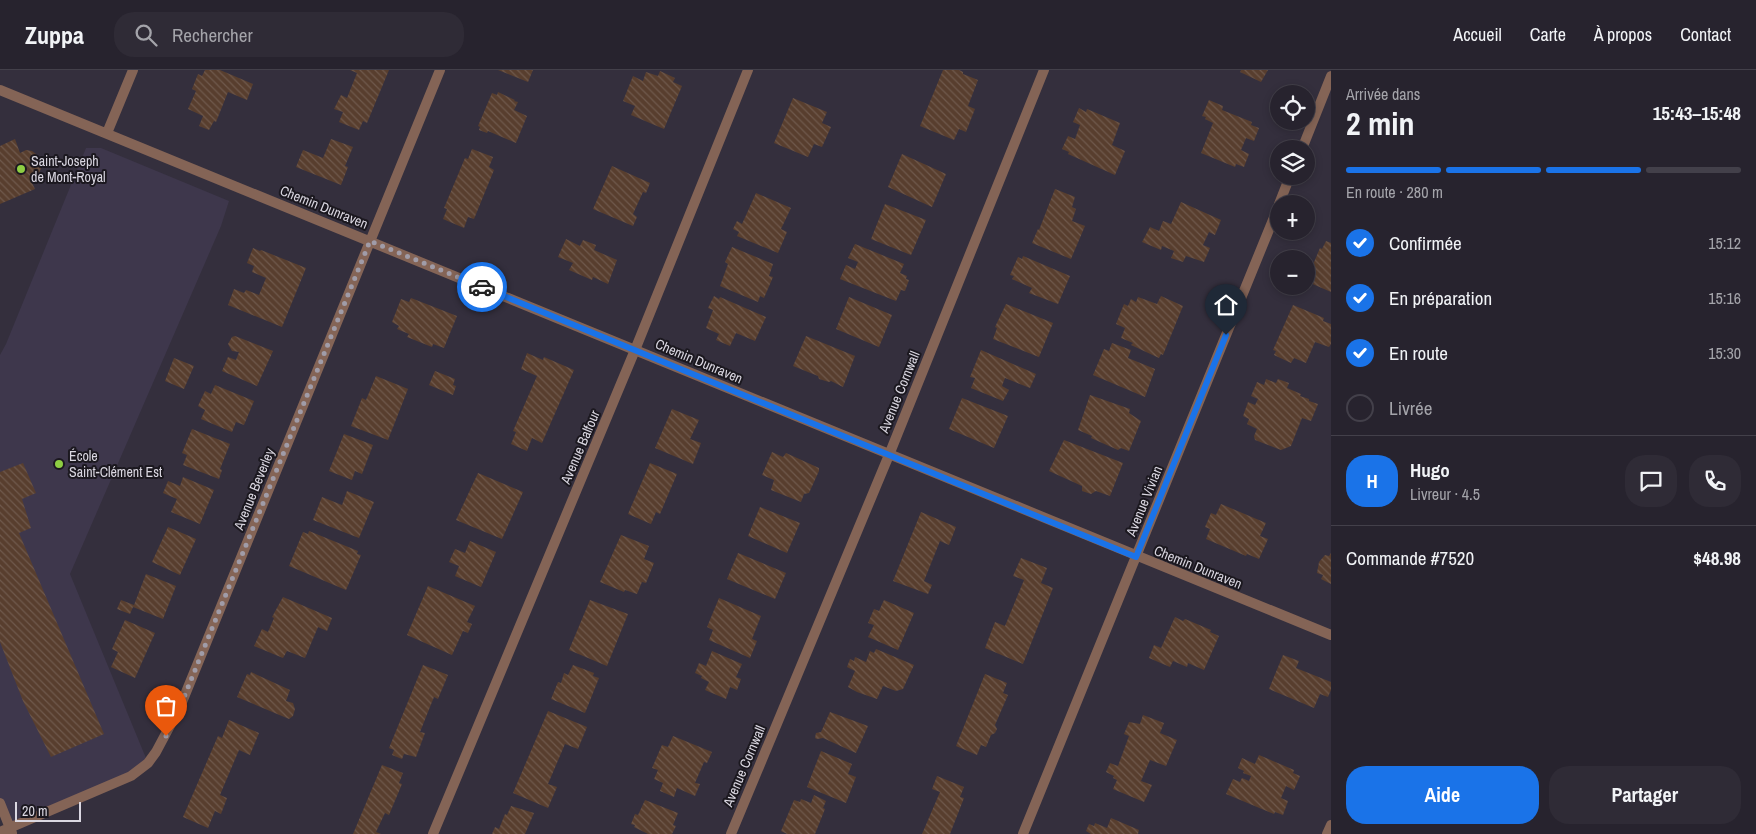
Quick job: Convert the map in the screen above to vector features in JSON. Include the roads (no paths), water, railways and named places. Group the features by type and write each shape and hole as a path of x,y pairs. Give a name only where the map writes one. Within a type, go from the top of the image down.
{"street":[{"path":"107,133 133,70"},
{"name":"Avenue Beverley","path":"0,832 11,831 131,776 148,763 156,752 180,707 440,70"},
{"name":"Avenue Balfour","path":"433,834 635,350 748,70"},
{"name":"Avenue Cornwall","path":"731,834 889,455 1044,70"},
{"path":"1306,140 1331,76"},
{"name":"Chemin Dunraven","path":"0,90 1136,557 1331,635"},
{"name":"Avenue Vivian","path":"1023,834 1270,226"},
{"path":"0,803 11,831"},
{"path":"1327,834 1331,825"}],"place":[{"name":"Saint-Joseph de Mont-Royal","path":"21,169"},
{"name":"École Saint-Clément Est","path":"59,464"}]}
